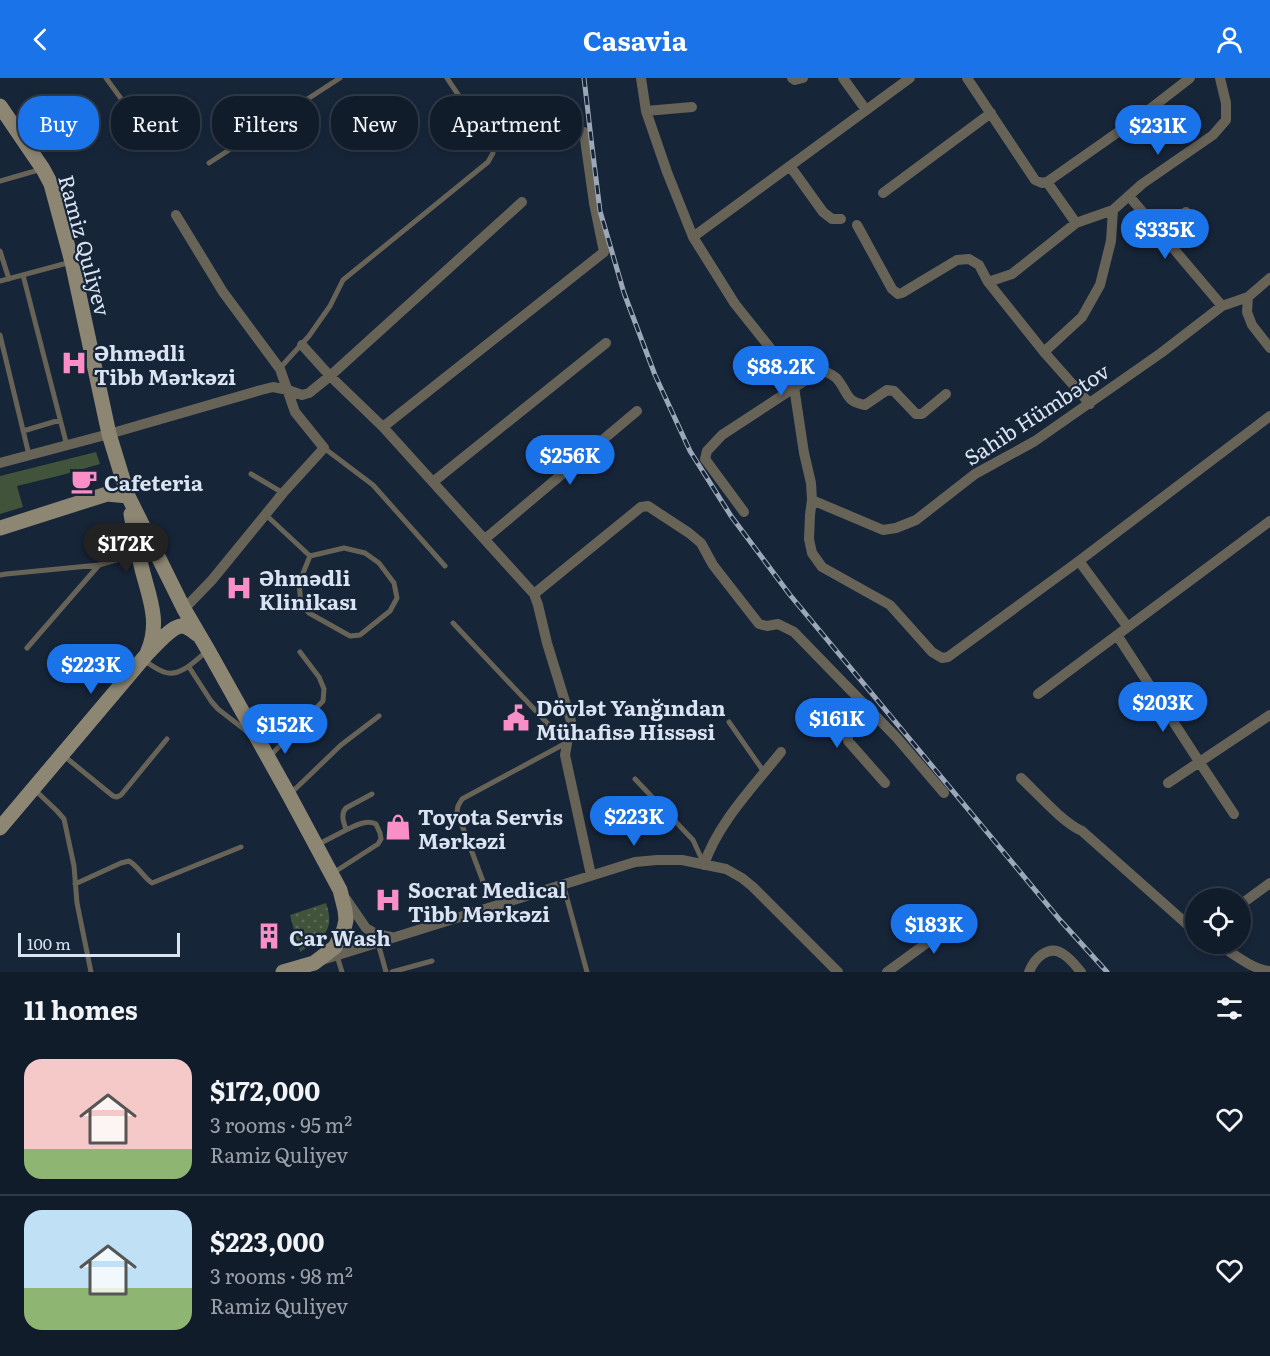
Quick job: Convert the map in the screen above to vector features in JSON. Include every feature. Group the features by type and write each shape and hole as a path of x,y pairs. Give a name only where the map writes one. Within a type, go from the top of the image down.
{"main road":[{"name":"Ramiz Quliyev","path":"0,106 51,184 72,262 110,434 128,496 184,609 340,890 345,910 344,929 335,947 314,963"},
{"path":"0,528 107,494 128,496 138,554 155,621 153,640 145,657"},
{"path":"0,828 184,609"},
{"path":"145,657 181,626 193,630 204,644"},
{"path":"283,972 314,963"}],"street":[{"path":"641,78 646,111 693,237 735,304 787,369 794,387 811,483 809,539 812,553 822,567 890,606 932,652 942,658 948,657 1079,561 1270,416"},
{"path":"792,78 795,80 803,78"},
{"path":"843,78 866,110"},
{"path":"693,237 910,78"},
{"path":"967,78 1035,180 1042,183 1047,182 1141,116 1190,78"},
{"path":"988,282 1012,274 1076,223 1113,210 1142,184 1213,135 1226,120 1226,103 1220,78"},
{"path":"646,111 692,107"},
{"path":"883,193 991,113"},
{"path":"383,427 604,252 594,204 584,132"},
{"path":"789,166 823,212 832,219 841,219"},
{"path":"1047,182 1076,223"},
{"path":"1129,195 1222,306"},
{"path":"0,463 273,387 302,395 309,393 522,202"},
{"path":"1044,352 1082,317 1100,285 1111,241 1113,210"},
{"path":"1159,232 1185,212"},
{"path":"176,215 223,292 280,369 295,412 324,448 283,493 212,580 184,609"},
{"path":"857,225 892,289 898,294 957,260 969,259 979,265 988,282 1044,352 1090,404"},
{"name":"Sahib Hümbətov","path":"812,500 883,530 896,528 916,520 975,474 1035,441 1161,353 1222,306 1248,297 1270,278"},
{"path":"1248,297 1247,312 1252,325 1270,348"},
{"path":"433,482 606,344"},
{"path":"302,345 330,376 383,427 534,594 571,721 565,755 591,875"},
{"path":"744,512 705,459 707,451 722,435 815,374 826,372 837,378 855,404 865,405 887,390 894,391 916,414 922,414 946,394"},
{"path":"485,539 637,411"},
{"path":"534,594 641,507 648,506 701,543 713,565 759,624 768,626 778,624 794,632 897,738 944,793"},
{"path":"1038,694 1270,521"},
{"path":"1079,561 1127,627"},
{"path":"1117,635 1234,814"},
{"path":"868,709 848,735 849,741 885,783"},
{"path":"1168,783 1270,715"},
{"path":"704,865 709,849 720,829 780,752"},
{"path":"1021,778 1058,814 1082,831 1185,922"},
{"path":"314,963 635,861 682,860 726,869 742,878 838,972"},
{"path":"1251,897 1270,883"},
{"path":"340,890 366,928 376,934 394,938"},
{"path":"887,972 946,929 969,918"},
{"path":"1029,972 1037,958 1047,952 1055,951 1064,954 1081,972"},
{"path":"1232,954 1251,968 1270,971"}],"lane":[{"path":"106,78 119,96"},
{"path":"209,163 339,78"},
{"path":"280,369 302,345 330,306 343,280 488,162 493,153 492,145 447,78"},
{"path":"0,181 43,169"},
{"path":"0,250 9,279"},
{"path":"0,281 72,262"},
{"path":"23,275 67,446"},
{"path":"0,335 29,455"},
{"path":"23,431 60,420"},
{"path":"324,448 373,485 445,566"},
{"path":"251,474 283,493"},
{"path":"266,515 310,556"},
{"path":"344,548 365,553 379,563 394,582 397,598 390,611 360,635 350,636 309,613 301,604 299,583 310,556 344,548"},
{"path":"0,575 99,565 138,554"},
{"path":"27,648 99,565"},
{"path":"453,623 566,743 462,799 457,812 484,884"},
{"path":"145,657 163,672 172,674 189,667 204,644"},
{"path":"268,758 323,701 324,689 300,652"},
{"path":"189,667 218,709 257,739"},
{"path":"289,795 341,745 379,716"},
{"path":"729,722 765,773"},
{"path":"62,755 117,797 166,739"},
{"path":"634,779 693,840 704,865"},
{"path":"34,789 64,819 91,972"},
{"path":"346,830 343,811 372,794"},
{"path":"316,846 367,822 376,824 381,839 378,843 331,874"},
{"path":"75,884 129,861 135,864 152,883 241,847"},
{"path":"563,884 587,972"},
{"path":"378,943 386,972"},
{"path":"337,956 342,972"},
{"path":"392,972 432,961"}],"green space":[{"path":"96,452 100,464 17,486 23,507 0,514 0,476"},
{"path":"326,903 329,913 328,928 321,938 300,952 290,915"}],"railway":[{"path":"584,78 600,211 624,293 655,375 690,451 731,516 790,595 1060,920 1107,972"}],"place":[{"name":"Əhmədli Tibb Mərkəzi","path":"74,363"},
{"name":"Cafeteria","path":"84,481"},
{"name":"Əhmədli Klinikası","path":"239,588"},
{"name":"Dövlət Yanğından Mühafisə Hissəsi","path":"516,718"},
{"name":"Toyota Servis Mərkəzi","path":"398,827"},
{"name":"Socrat Medical Tibb Mərkəzi","path":"388,900"},
{"name":"Car Wash","path":"269,936"}]}
